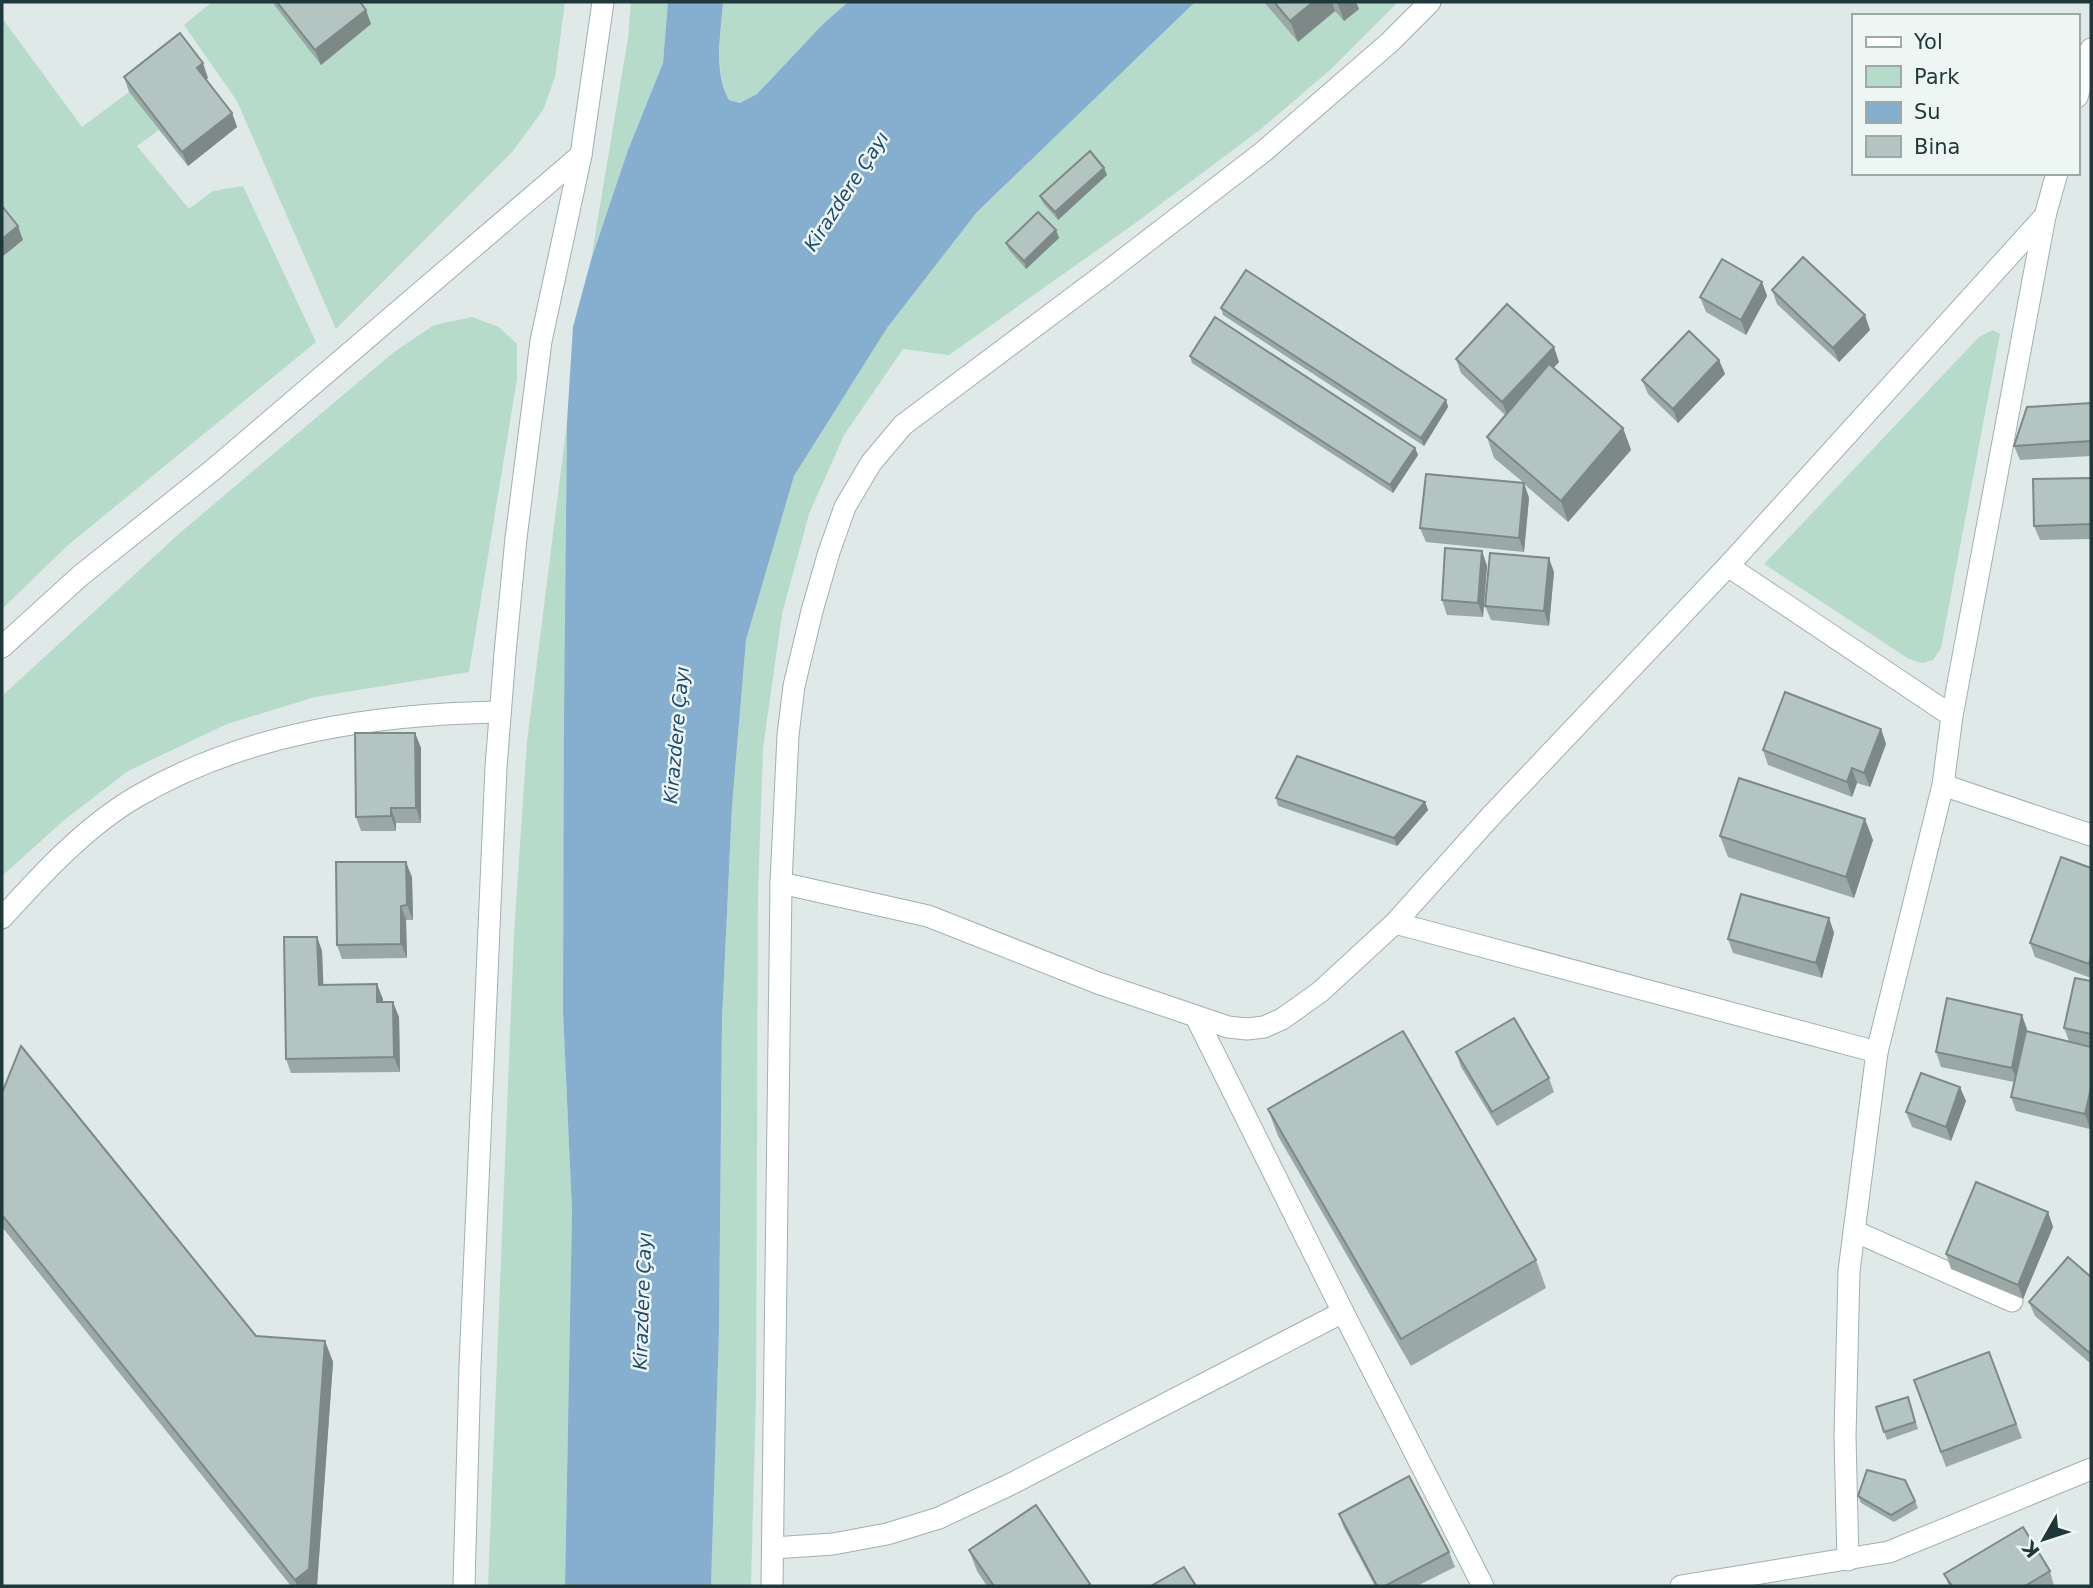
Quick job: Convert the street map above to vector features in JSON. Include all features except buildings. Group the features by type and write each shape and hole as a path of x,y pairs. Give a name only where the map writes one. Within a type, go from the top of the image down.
{"street":[{"path":"464,1586 471,1352 500,712 516,538 541,341 581,155 603,2"},
{"path":"772,1586 781,883 788,734 794,686 829,552 845,507 871,463 903,425 1263,152 1340,86 1430,2"},
{"path":"2079,90 2091,49"},
{"path":"2,647 80,576 224,460 581,155"},
{"path":"1848,1560 1845,1436 1849,1270 1877,1052 1943,785 1952,716 2045,216 2056,175"},
{"path":"781,883 928,916 1098,983 1228,1027 1264,1027 1282,1019 1320,992 1395,923 1491,816 1728,566 2045,216"},
{"path":"1728,566 1952,716"},
{"path":"2,918 83,835 134,798 181,773 243,750 301,734 433,713 500,712"},
{"path":"1943,785 2091,835"},
{"path":"1395,923 1877,1052"},
{"path":"1196,1017 1483,1586"},
{"path":"1854,1231 2012,1301"},
{"path":"773,1548 833,1544 887,1534 939,1518 1011,1485 1343,1312"},
{"path":"1681,1586 1889,1552 2091,1469"}],"green space":[{"path":"212,2 565,2 555,77 543,110 513,151 336,329 237,101 184,25"},
{"path":"631,2 668,2 663,63 628,150 591,260 628,38"},
{"path":"723,2 848,2 823,24 757,94 740,103 729,100 721,77"},
{"path":"1195,2 1398,2 1330,70 1261,129 1134,224 949,355 903,349 844,435 809,514 782,614 763,748 758,896 756,1396 751,1586 711,1586 719,1332 722,1019 732,806 746,640 794,476 887,328 977,212"},
{"path":"2,18 82,127 129,92 159,130 137,146 189,209 213,191 243,186 316,342 67,546 2,609"},
{"path":"472,317 499,327 517,344 517,379 469,672 315,697 227,724 128,771 63,821 2,876 2,696 181,532 394,352 434,325"},
{"path":"1993,330 2000,334 1941,648 1933,660 1922,663 1909,659 1764,564 1979,337"},
{"path":"567,422 563,1011 572,1211 565,1586 488,1586 514,934 527,742"}],"water":[{"name":"Kirazdere Çayı","path":"668,2 723,2 719,52 721,77 729,100 740,103 757,94 823,24 848,2 1195,2 977,212 887,328 794,476 746,640 732,806 722,1019 719,1332 711,1586 565,1586 572,1211 563,1011 564,722 567,422 573,327 591,260 628,150 663,63"}]}
